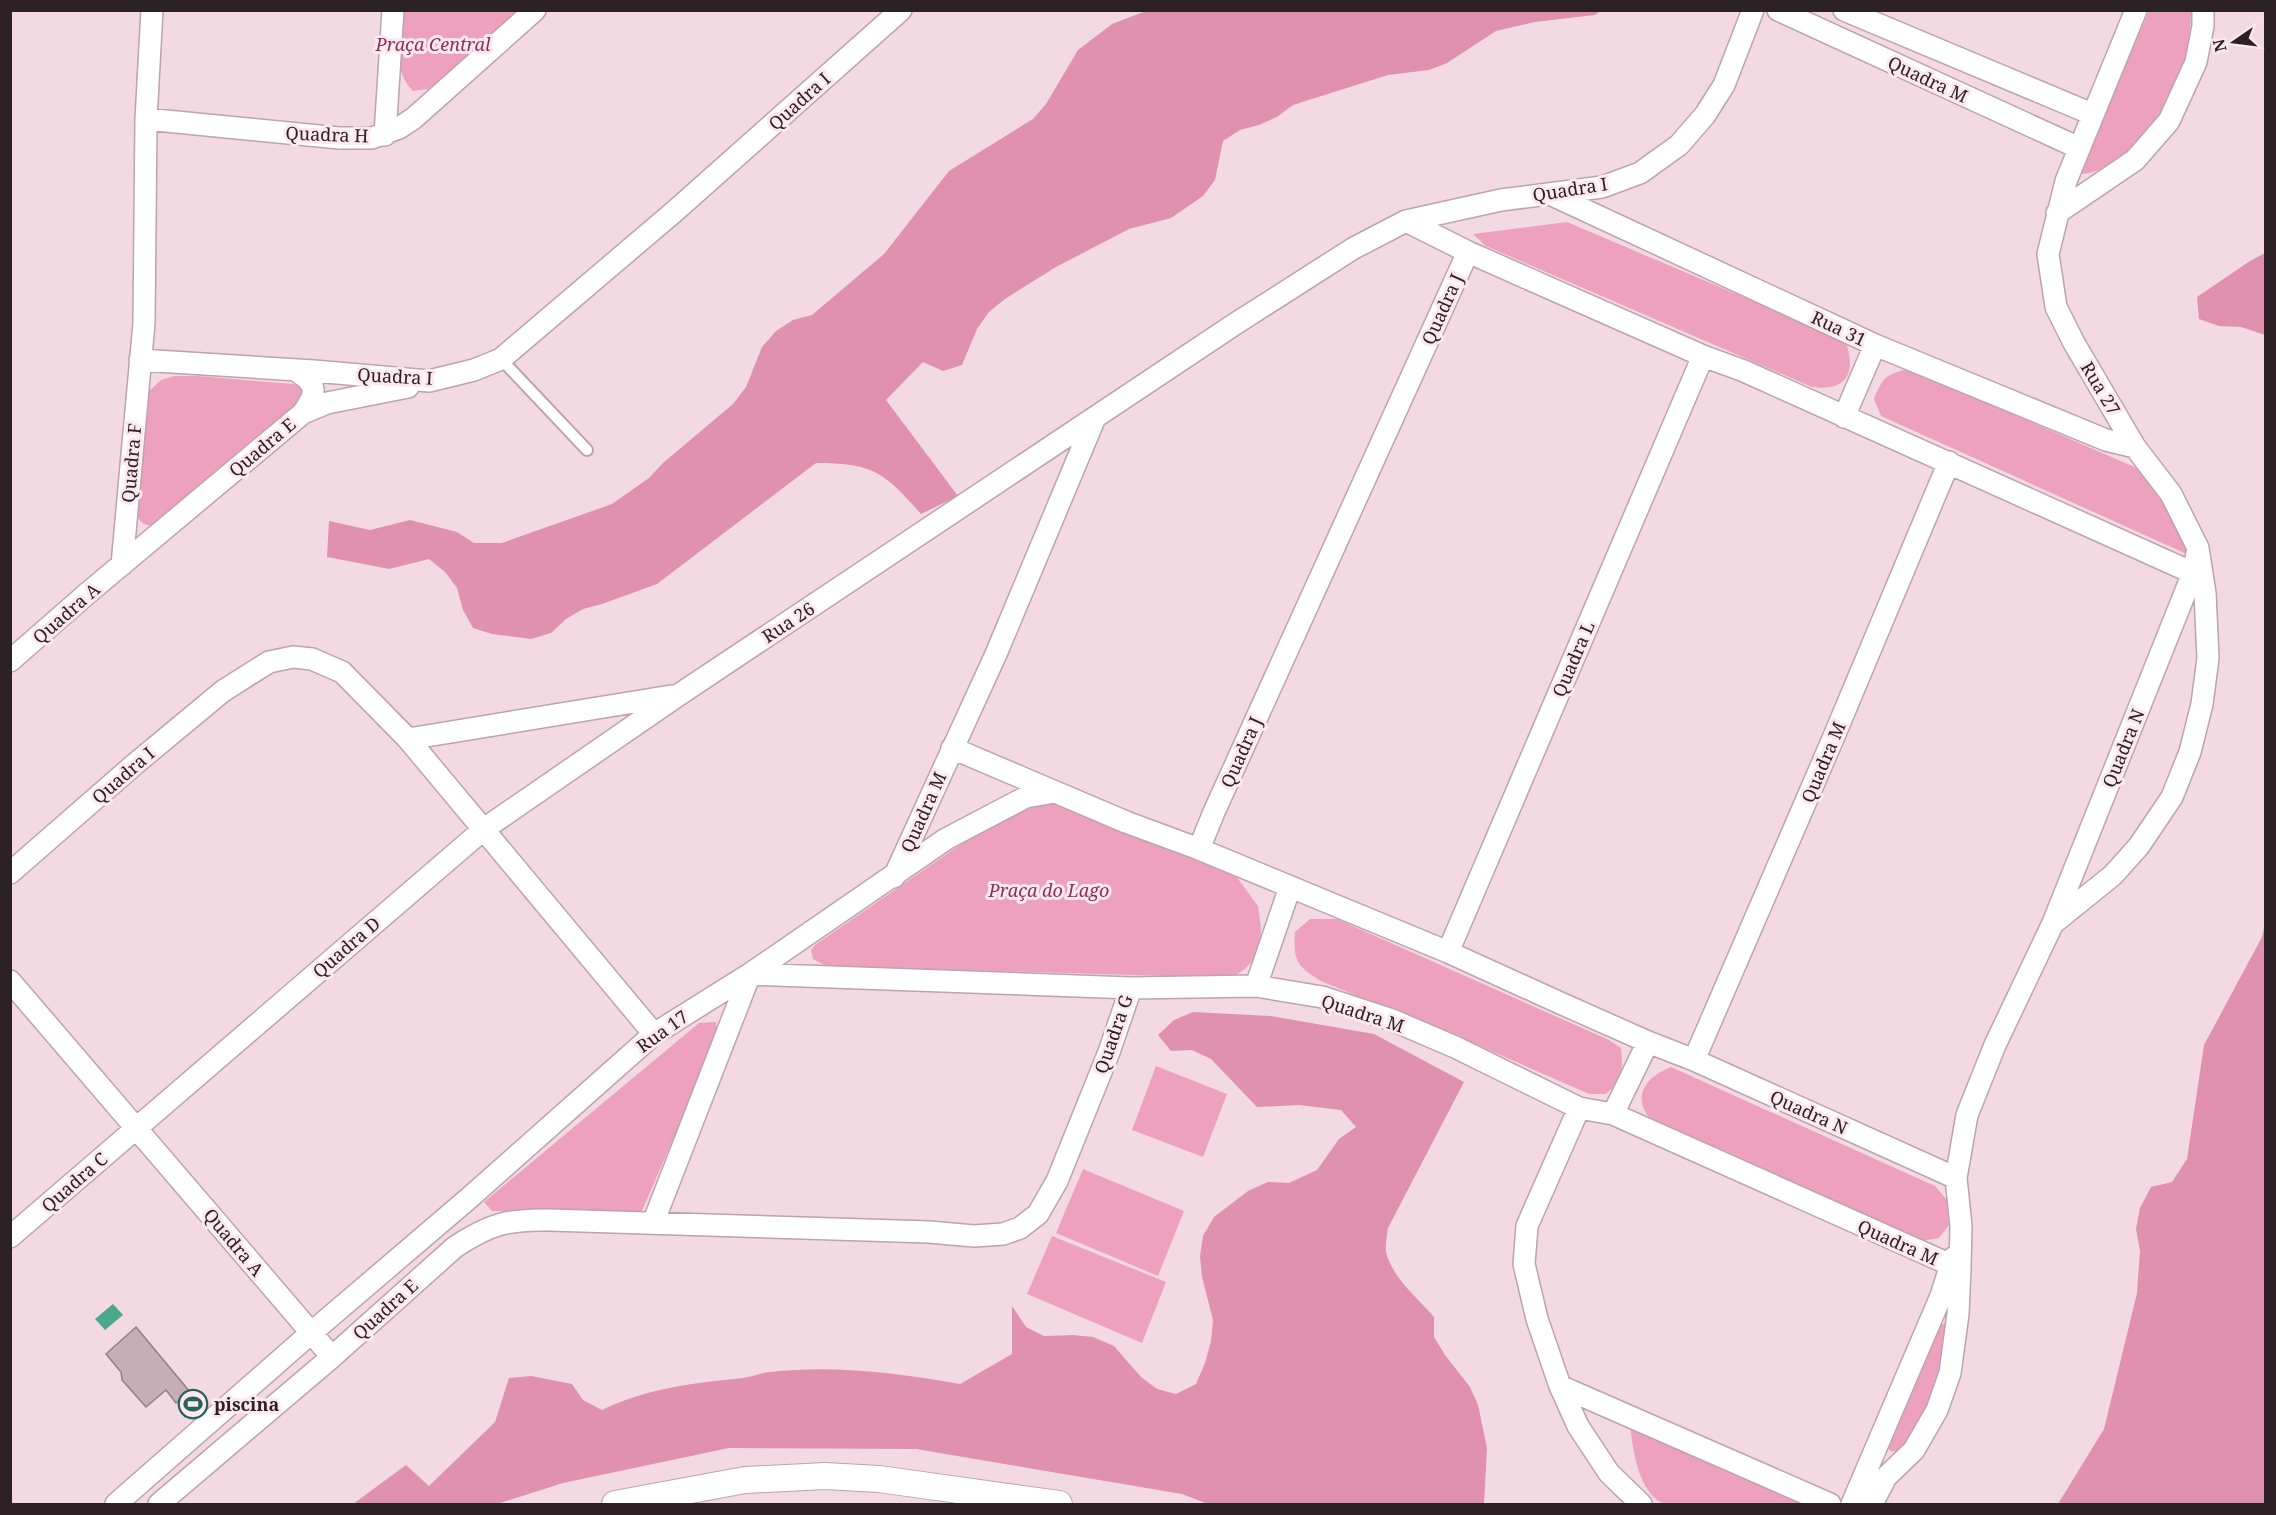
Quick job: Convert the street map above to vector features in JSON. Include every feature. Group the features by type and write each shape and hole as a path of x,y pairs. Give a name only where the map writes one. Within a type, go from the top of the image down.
{"street":[{"path":"140,360 144,323 146,119 152,10"},
{"name":"Quadra H","path":"146,119 339,138 359,139 384,135 393,10"},
{"path":"384,135 414,118 535,10"},
{"name":"Quadra I","path":"140,360 429,381 474,370 501,358 675,211 901,10"},
{"name":"Quadra I","path":"1406,221 1501,200 1602,187 1640,173 1679,145 1705,115 1724,85 1753,10"},
{"name":"Quadra M","path":"1778,10 2079,148"},
{"name":"Quadra M","path":"1844,10 2092,114"},
{"path":"2057,213 2066,181 2092,114 2136,10"},
{"path":"2057,213 2135,160 2169,121 2196,62 2203,26 2202,10"},
{"name":"Rua 31","path":"1549,194 1875,345 2106,440 2135,447"},
{"name":"Rua 27","path":"2057,213 2048,254 2056,308 2135,447 2171,494 2198,548 2205,593"},
{"path":"1406,221 1354,249 1235,324 1094,420 996,654 952,748 1126,822 1199,849 1448,951 1648,1042 1694,1060"},
{"name":"Quadra J","path":"1199,849 1468,252 1406,221"},
{"path":"1468,252 1703,356 1744,371 2193,573 2205,593"},
{"path":"1844,417 1875,345"},
{"name":"Quadra L","path":"1448,951 1703,356"},
{"name":"Quadra F","path":"122,565 140,360"},
{"path":"295,370 307,378 314,392 312,400 303,412"},
{"name":"Quadra E","path":"122,565 303,412 327,403 429,381"},
{"name":"Rua 26","path":"484,829 677,696 1094,420"},
{"name":"Quadra M","path":"1694,1060 1832,741 1949,462"},
{"path":"126,519 134,527 142,530 167,527"},
{"path":"2193,573 2198,548"},
{"name":"Quadra A","path":"10,661 122,565"},
{"name":"Quadra N","path":"2053,923 2193,573"},
{"name":"Quadra M","path":"1872,1504 1886,1477 1914,1450 1937,1410 1950,1373 1958,1314 1961,1226 1956,1178 1967,1115 1995,1046 2053,923 2113,875 2139,846 2172,796 2190,752 2202,704 2208,658 2205,593"},
{"name":"Quadra I","path":"10,873 223,691 269,662 293,657 312,658 342,672 408,739"},
{"path":"408,739 677,696"},
{"path":"408,739 654,1034"},
{"name":"Quadra M","path":"894,877 952,748"},
{"name":"Rua 17","path":"116,1504 468,1199 654,1034 750,974 946,840 1026,797 1055,792"},
{"name":"Quadra D","path":"136,1127 484,829"},
{"path":"1256,986 1290,887"},
{"path":"654,1222 750,974"},
{"name":"Quadra G","path":"654,1222 929,1232 974,1236 1003,1234 1020,1228 1038,1214 1057,1181 1131,988 750,974"},
{"path":"10,981 136,1127"},
{"name":"Quadra M","path":"1131,988 1256,986 1322,998 1392,1020 1455,1047 1579,1108 1613,1114 1951,1266"},
{"path":"1613,1114 1648,1042"},
{"name":"Quadra N","path":"1694,1060 1956,1178"},
{"path":"1579,1108 1527,1226 1524,1264 1537,1319 1560,1386 1578,1426 1609,1473 1641,1504"},
{"name":"Quadra A","path":"136,1127 332,1357"},
{"name":"Quadra C","path":"10,1237 136,1127"},
{"name":"Quadra E","path":"159,1504 332,1357 455,1247 475,1234 492,1226 518,1219 654,1222"},
{"name":"Quadra M","path":"1852,1504 1927,1332 1951,1266 1961,1226"},
{"path":"1560,1386 1830,1504"},
{"path":"615,1504 745,1479 825,1476 879,1479 1059,1504"}],"lane":[{"path":"501,358 587,450"}],"green space":[{"name":"Praça Central","path":"400,11 523,11 449,75 428,89 413,91 406,83 399,64"},
{"path":"2149,11 2191,11 2190,32 2177,82 2156,118 2128,151 2112,163 2095,171 2078,174"},
{"path":"1567,222 1828,333 1846,343 1850,364 1846,378 1833,387 1812,387 1486,246 1473,234"},
{"path":"1909,369 2146,472 2166,499 2191,556 1881,416 1874,399 1880,386 1890,375"},
{"path":"174,376 305,385 305,403 154,525 147,525 140,521 136,512 148,392 161,380"},
{"name":"Praça do Lago","path":"1049,801 1236,876 1258,906 1261,927 1260,953 1246,968 1232,978 826,966 813,959 811,950 815,945 964,842 1027,806"},
{"path":"1310,919 1337,919 1609,1040 1621,1048 1622,1069 1619,1079 1606,1094 1589,1094 1466,1040 1323,982 1307,972 1296,957 1295,932"},
{"path":"716,1022 718,1036 641,1213 492,1211 484,1202 699,1023"},
{"path":"1156,1066 1227,1094 1203,1157 1132,1130"},
{"path":"1671,1067 1935,1186 1947,1200 1949,1225 1939,1238 1921,1241 1653,1122 1642,1105 1644,1089 1654,1076"},
{"path":"1083,1169 1184,1211 1158,1276 1056,1233"},
{"path":"1052,1236 1166,1282 1142,1343 1027,1294"},
{"path":"1938,1324 1947,1324 1941,1380 1905,1452 1890,1451 1885,1440"},
{"path":"1630,1424 1804,1504 1664,1504 1648,1490 1638,1470"}],"shaded area":[{"path":"1146,11 1601,11 1595,15 1535,22 1496,31 1447,63 1429,70 1388,75 1293,105 1277,117 1240,130 1223,141 1215,180 1203,196 1171,218 1129,229 1056,267 1005,299 989,312 977,329 962,365 943,371 923,362 886,400 958,496 921,514 897,488 876,473 851,465 816,463 657,584 583,609 566,619 551,633 531,639 492,634 473,628 463,610 457,588 445,572 429,559 389,569 327,557 329,521 370,530 410,520 457,532 474,543 502,543 612,504 649,478 663,463 733,404 746,387 762,347 776,331 793,320 812,315 884,254 949,171 1033,119 1046,104 1078,50 1112,24"},
{"path":"2265,253 2265,335 2241,327 2219,326 2199,319 2197,297"},
{"path":"2265,923 2265,1504 2058,1504 2104,1429 2137,1293 2140,1251 2136,1229 2140,1208 2151,1187 2172,1182 2187,1159 2204,1045 2262,937"},
{"path":"1193,1012 1271,1016 1374,1034 1464,1082 1388,1228 1386,1252 1394,1271 1434,1317 1434,1337 1470,1387 1478,1405 1487,1448 1484,1504 1208,1504 1182,1494 916,1449 729,1448 563,1483 497,1504 353,1504 406,1465 429,1486 495,1422 509,1378 531,1376 572,1384 583,1400 602,1410 636,1396 671,1388 794,1370 865,1371 960,1384 1012,1354 1012,1306 1026,1327 1044,1336 1093,1337 1114,1346 1141,1377 1157,1389 1176,1394 1196,1384 1211,1341 1213,1320 1202,1277 1200,1256 1203,1236 1214,1217 1248,1191 1268,1182 1289,1183 1317,1170 1339,1139 1356,1127 1341,1110 1299,1105 1257,1107 1211,1059 1192,1050 1171,1051 1158,1035 1174,1020"},
{"path":"113,1304 123,1315 105,1330 95,1319"},
{"name":"piscina","path":"192,1391 202,1403 185,1418 180,1412 184,1408 183,1399"}],"building":[{"path":"136,1327 190,1392 176,1403 166,1390 146,1407 122,1380 121,1372 106,1354"}],"place":[{"name":"piscina","path":"193,1404"}]}
